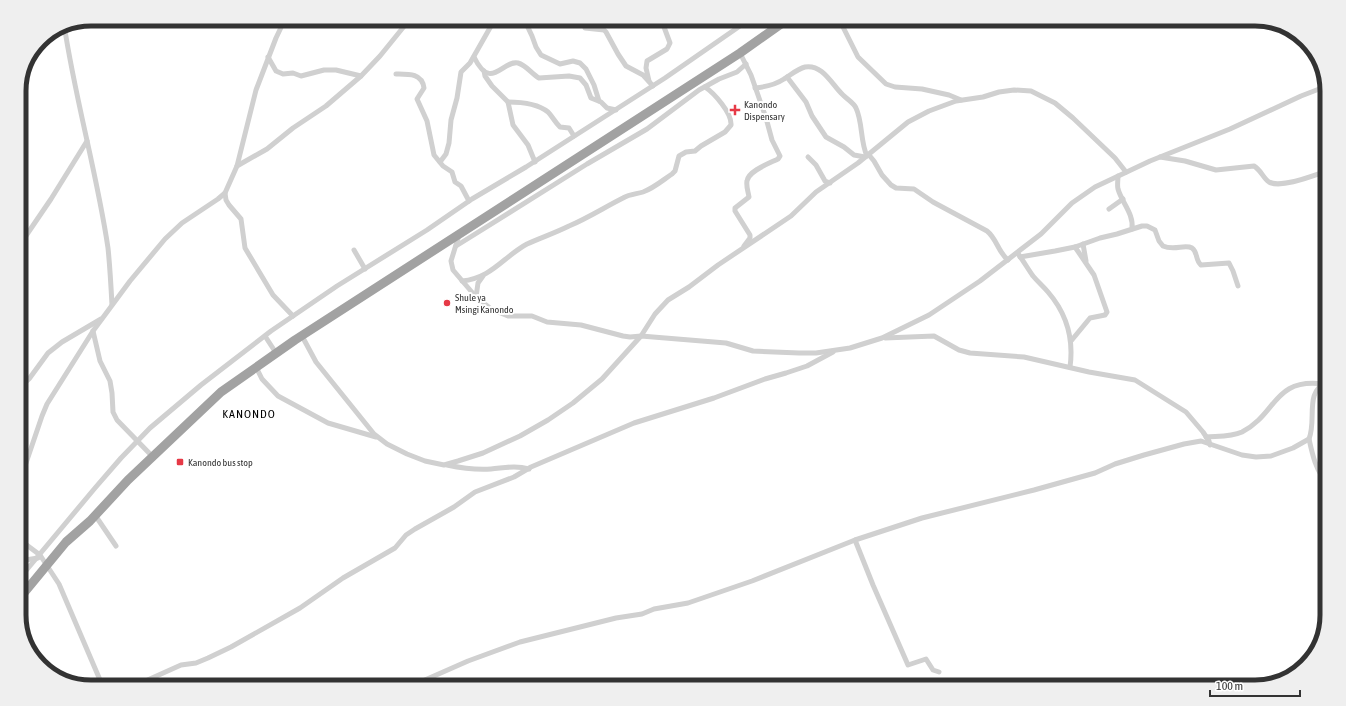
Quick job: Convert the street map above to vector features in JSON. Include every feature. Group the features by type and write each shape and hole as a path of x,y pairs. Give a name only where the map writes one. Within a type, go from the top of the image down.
{"highway":[{"path":"26,590 66,542 95,515 152,456 221,392 276,353 740,53 778,26"}],"street":[{"path":"26,462 47,404 103,317 156,249 172,231 218,200 225,193 237,166 256,90 268,57 282,26"},
{"path":"237,166 267,149 293,128 326,106 361,76 380,56 404,26"},
{"path":"440,162 446,154 449,143 451,120 459,89 459,77 461,72 468,66 474,57 491,26"},
{"path":"528,26 536,47 541,54 560,64 569,62 580,63 586,69 594,85 598,101"},
{"path":"584,26 585,28 604,30 626,66 643,75 653,86"},
{"path":"649,81 646,68 647,61 667,49 670,43 664,26"},
{"path":"26,571 95,488 138,441 201,385 265,336 365,269 427,230 469,200 535,162 653,86 740,26"},
{"path":"842,26 858,57 886,84 896,87 922,89 961,100"},
{"path":"65,32 108,249 112,305"},
{"path":"740,53 755,88 772,140 780,156 778,159 756,170 750,175 747,180 748,197 744,202 735,208 735,211 750,235 750,238 742,248"},
{"path":"268,57 276,71 283,74 293,73 301,76 324,70 336,70 361,76"},
{"path":"474,57 492,86 508,102 513,125 528,145 535,162"},
{"path":"484,71 493,73 512,64 518,63 539,78 574,76 583,81 591,98 602,102 607,108 616,110"},
{"path":"456,246 587,164 647,129 719,78 737,72 746,64"},
{"path":"755,88 775,84 800,69 807,67 819,70 827,76 843,95 855,105 864,150 867,156 874,161 882,175 891,185 896,188 915,190 933,202 987,231 993,236 1003,256 1008,260"},
{"path":"396,74 415,75 423,83 424,88 417,99 427,121 432,151 435,157 452,172 456,182 461,186 469,200"},
{"path":"787,77 806,102 812,116 826,137 844,147 854,155 867,156"},
{"path":"462,281 472,280 484,275 528,244 570,226 622,198 649,189 675,171 679,156 686,152 695,151 725,132 732,125 731,119 718,100 705,87"},
{"path":"1019,255 1082,195 1095,187 1159,157 1230,129 1320,89"},
{"path":"444,465 483,453 520,436 548,420 573,403 602,380 641,336 655,314 668,300 689,287 742,248 791,216 816,192 867,156 916,117 929,111 961,100 983,98 995,93 1014,90 1027,90 1055,103 1073,118 1114,158 1126,172"},
{"path":"508,102 520,102 543,109 548,112 560,127 569,128 574,136"},
{"path":"26,236 51,200 87,141"},
{"path":"808,157 816,165 825,181 830,183"},
{"path":"1159,157 1185,161 1216,170 1254,166 1258,168 1267,181 1274,184 1281,184 1320,173"},
{"path":"1118,176 1118,188 1133,224 1132,229"},
{"path":"225,193 226,200 241,219 245,248 273,295 294,316"},
{"path":"1109,209 1123,199"},
{"path":"459,234 451,261 453,270 476,297 491,309 508,316 532,316 547,322 581,325 630,337 641,336 726,343 753,351 799,353 836,350 850,348 882,338 949,302 1008,260 1019,255 1075,247 1142,226 1152,227 1156,230 1161,244 1168,248 1191,247 1195,250 1198,263 1201,265 1229,263 1238,286"},
{"path":"1083,244 1086,262"},
{"path":"1071,341 1088,319 1105,315 1107,312 1096,280 1086,262 1075,247"},
{"path":"354,250 365,269"},
{"path":"1019,255 1050,295 1061,312 1069,329 1072,354 1070,367"},
{"path":"476,297 478,283 484,275"},
{"path":"26,382 48,353 62,342 103,317"},
{"path":"93,331 100,361 110,381 113,412 121,425 152,456"},
{"path":"265,336 276,353"},
{"path":"302,336 322,370 374,434 387,444 425,461 444,465 472,469 491,469 508,466 528,468"},
{"path":"882,338 934,336 959,350 970,353 1024,357 1135,380 1186,412 1206,437 1210,445"},
{"path":"148,680 181,665 208,658 231,647 300,608 343,578 395,548 406,535 454,508 475,492 514,477 528,468 634,423 714,398 765,379 786,373 814,362 836,350"},
{"path":"256,367 262,379 278,396 283,399 328,423 379,438"},
{"path":"1206,437 1229,436 1241,432 1259,420 1287,390 1293,386 1320,383"},
{"path":"1320,387 1314,394 1313,425 1309,439 1314,458 1320,472"},
{"path":"425,680 468,661 520,642 616,618 642,614 654,609 688,603 752,581 855,540 927,516 1008,498 1061,483 1129,460 1184,444 1201,441 1242,455 1256,457 1272,456 1293,448 1309,439"},
{"path":"95,515 116,546"},
{"path":"855,540 908,665 926,659 933,670 939,672"},
{"path":"26,544 39,556 59,584 100,680"},
{"path":"26,559 39,556"}],"place":[{"name":"Kanondo Dispensary","path":"735,110"},
{"name":"Shule ya Msingi Kanondo","path":"447,303"},
{"name":"Kanondo bus stop","path":"180,462"}],"district":[{"name":"KANONDO","path":"249,414"}]}
